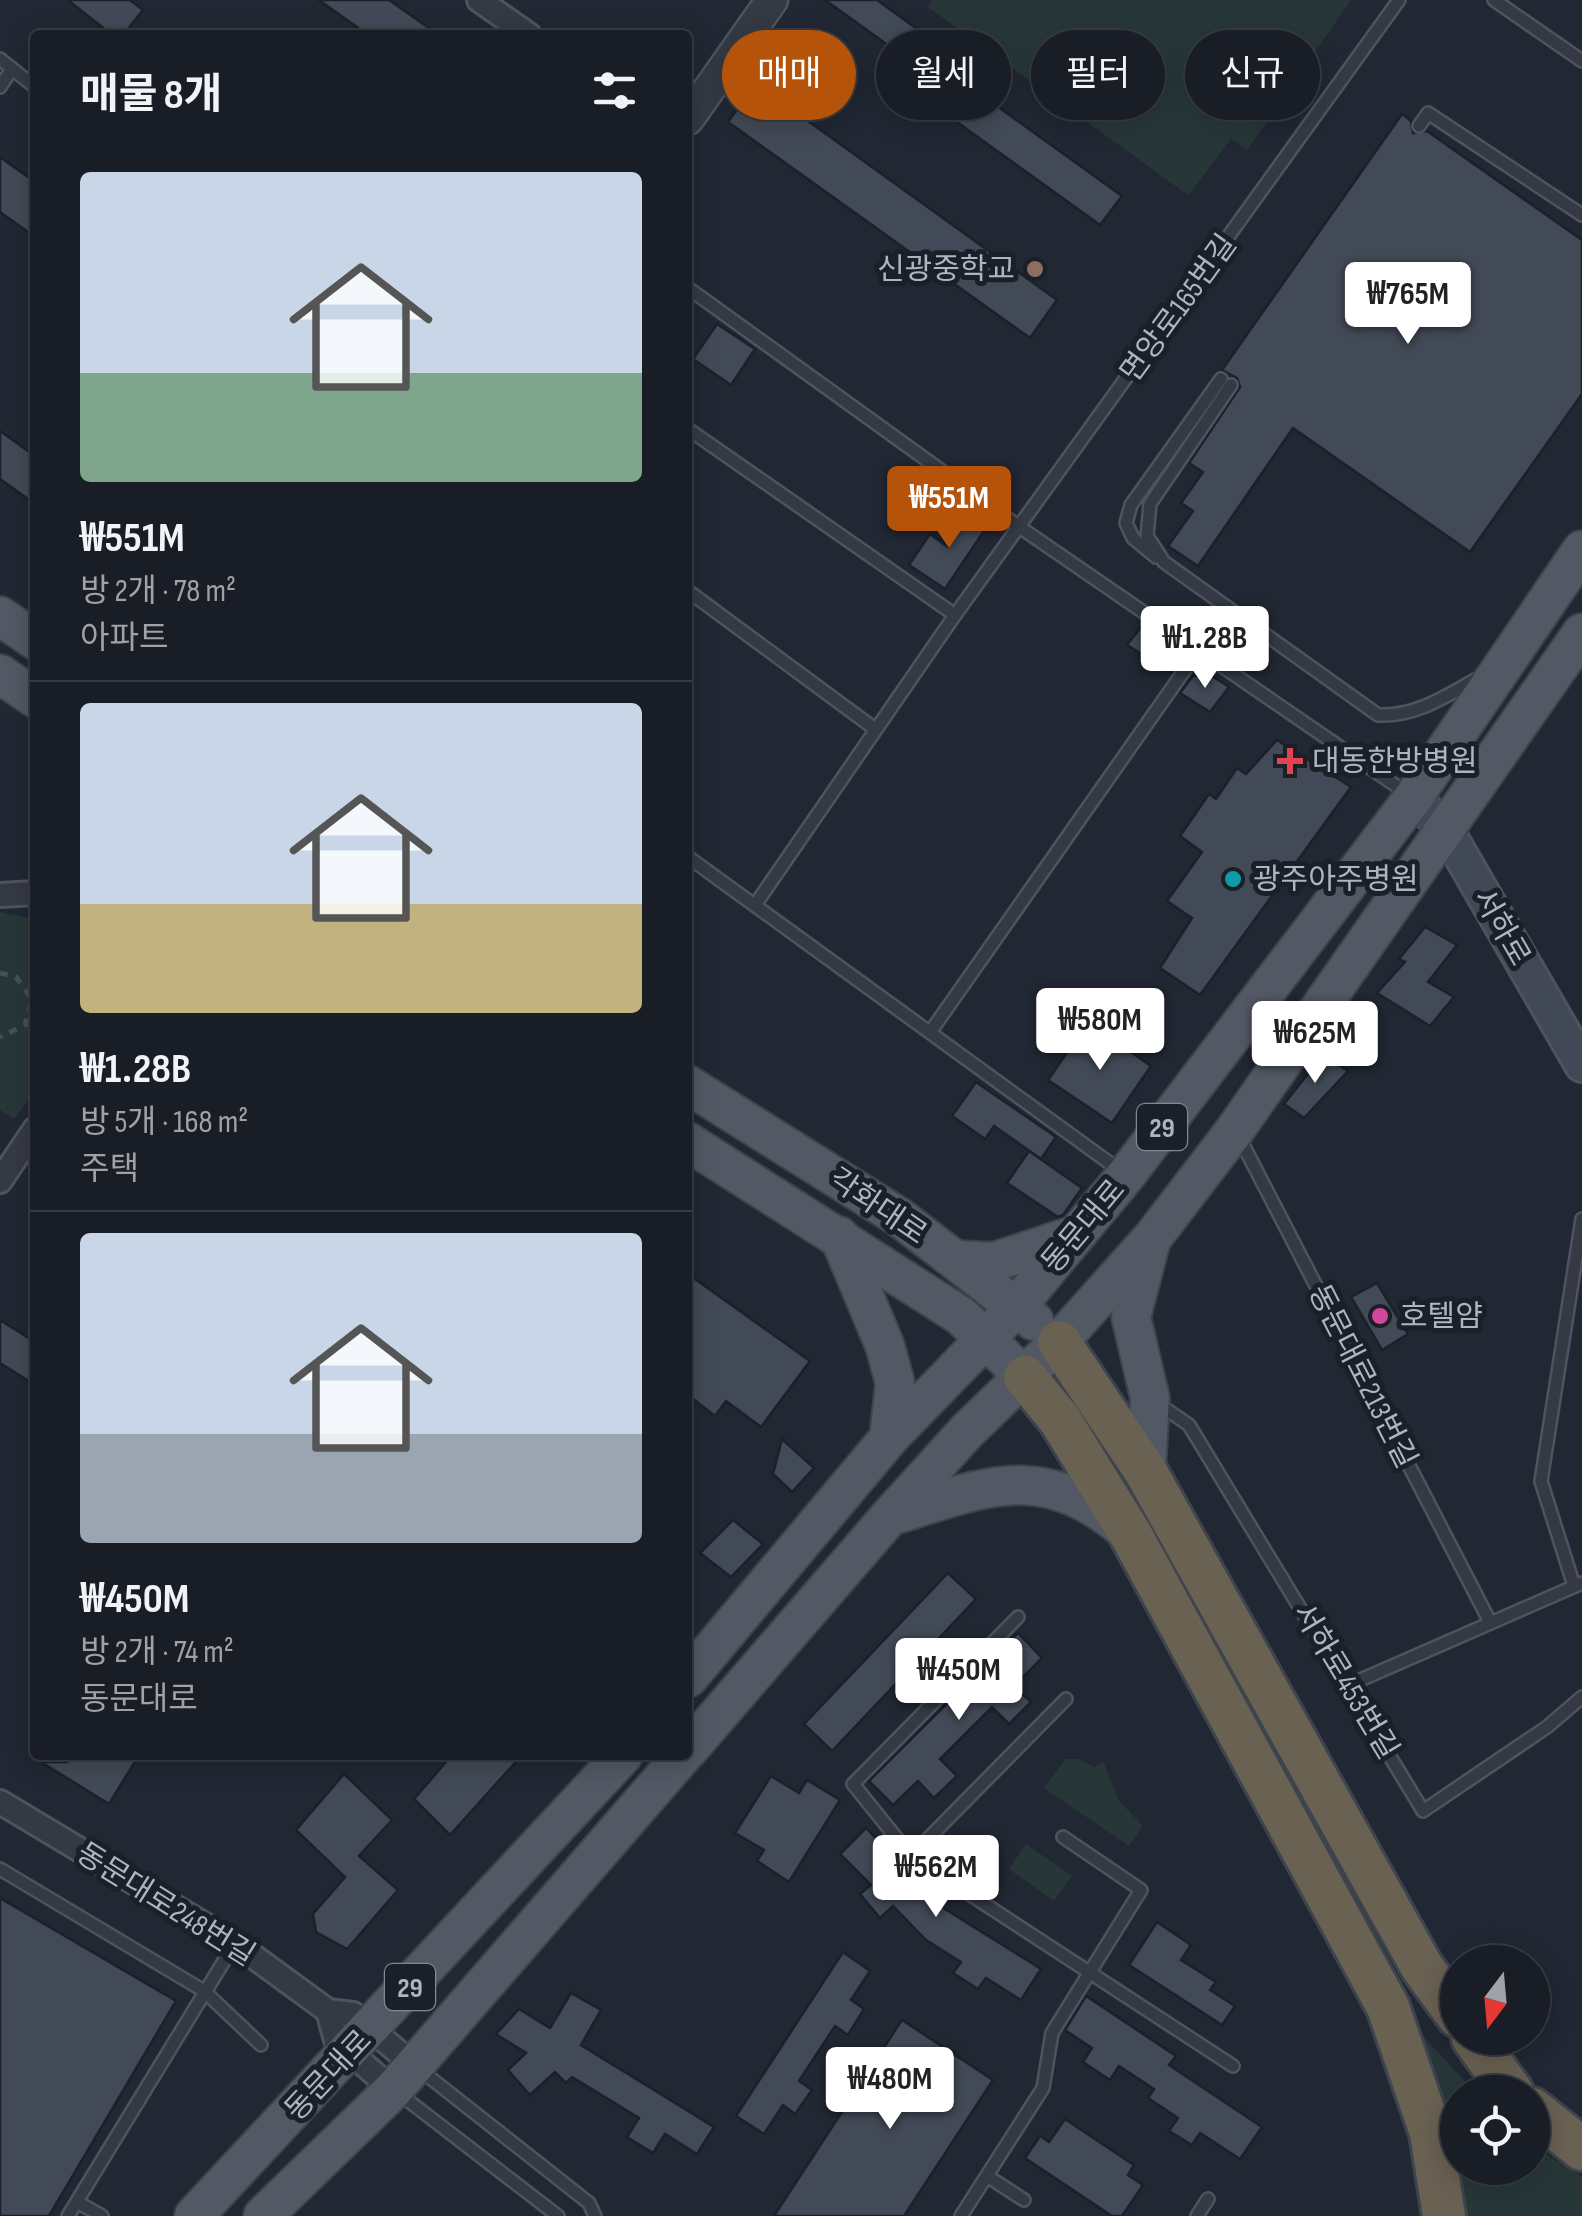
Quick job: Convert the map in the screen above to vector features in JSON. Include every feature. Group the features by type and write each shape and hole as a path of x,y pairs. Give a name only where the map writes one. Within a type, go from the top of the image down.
{"highway":[{"path":"1059,1342 1146,1472 1422,1967 1440,1992"},
{"path":"1024,1378 1060,1420 1130,1535 1388,2007 1430,2133 1444,2216"},
{"path":"1550,2123 1582,2149"}],"main road":[{"name":"동문대로","path":"692,1673 889,1438 1017,1306 1126,1175 1413,798 1582,550"},
{"path":"0,616 30,637"},
{"name":"동문대로","path":"692,1744 966,1432 1059,1342 1153,1237 1235,1130 1582,633"},
{"path":"0,674 30,695"},
{"name":"서하로","path":"1413,798 1445,828 1582,1065"},
{"name":"각화대로","path":"692,1087 899,1217 1059,1342"},
{"name":"각화대로","path":"692,1144 961,1316 1024,1378"},
{"path":"957,1260 994,1262 1075,1235"},
{"path":"839,1236 885,1346 894,1383 889,1438"},
{"path":"1146,1472 1150,1398 1131,1317 1153,1237"},
{"path":"889,1517 993,1484 1028,1486 1067,1491 1095,1505 1130,1535"},
{"name":"동문대로","path":"194,2216 618,1760"},
{"name":"동문대로","path":"263,2216 404,2078 678,1760"}],"street":[{"path":"479,0 522,30"},
{"path":"692,113 772,0"},
{"path":"0,895 30,892"},
{"path":"0,1181 30,1137"},
{"name":"동문대로248번길","path":"0,1802 234,1944 328,2011 353,2014 361,2040 404,2078"},
{"name":"동문대로248번길","path":"328,2011 336,2040 361,2040 404,2078"}],"lane":[{"name":"면앙로165번길","path":"755,904 955,615 1399,0"},
{"path":"1494,0 1582,61"},
{"path":"0,59 30,84"},
{"path":"0,87 12,69"},
{"path":"1419,126 1428,113 1582,215"},
{"path":"692,291 1021,528 1413,798"},
{"path":"1164,562 1147,536 1150,504 1226,382 1131,505 1126,524 1134,538 1164,562 1231,611 1378,715 1397,716 1425,707 1503,665"},
{"path":"692,433 955,615"},
{"path":"692,594 875,729"},
{"path":"931,1032 1198,651 1231,611"},
{"path":"692,860 1126,1175"},
{"name":"동문대로213번길","path":"1235,1130 1490,1622"},
{"path":"1349,1685 1578,1585 1541,1481 1582,1219"},
{"name":"서하로453번길","path":"1150,1398 1189,1425 1423,1811 1548,1727 1581,1699"},
{"path":"1018,1616 853,1784 911,1856 1233,2066"},
{"path":"911,1856 1066,1698"},
{"path":"961,2216 1043,2088 1052,2034 1141,1890 1064,1837"},
{"path":"0,1869 204,1990 262,2045"},
{"path":"68,2216 234,1944"},
{"path":"404,2078 558,2216"},
{"path":"404,2078 589,2203 595,2216"},
{"path":"987,2176 1024,2200"},
{"path":"1197,2216 1208,2199"},
{"path":"77,2202 102,2216"}],"path":[{"path":"0,973 16,977 30,995"},
{"path":"0,1037 14,1034 26,1023 30,1007"},
{"path":"26,1023 30,1026"}],"shaded area":[{"path":"933,0 1351,0 1320,45 1320,30 1185,30 1185,120 1268,120 1247,150 1231,139 1188,195 1084,120 1165,120 1165,30 1031,30 1031,81 1011,67 1011,30 960,30 928,7"},
{"path":"0,912 30,918 30,1098 14,1119 0,1110"},
{"path":"1065,1759 1078,1759 1095,1767 1103,1761 1119,1801 1143,1826 1129,1846 1044,1788"},
{"path":"1026,1844 1072,1876 1054,1901 1009,1869"},
{"path":"1410,2022 1459,2075 1440,2075 1440,2151"},
{"path":"1550,2157 1582,2177 1582,2216 1455,2216 1448,2185 1550,2185"}],"building":[{"path":"68,0 130,0 143,10 127,30 106,30"},
{"path":"319,0 389,0 432,30 361,30"},
{"path":"825,0 877,0 919,30 876,30 876,37"},
{"path":"1402,114 1411,121 1413,133 1427,131 1582,240 1582,394 1470,552 1293,428 1198,566 1168,546 1193,511 1181,503 1203,472 1189,463 1240,387 1237,378 1222,370"},
{"path":"1011,116 1122,196 1100,225 954,120 1011,120"},
{"path":"807,120 1057,300 1030,338 728,122"},
{"path":"0,157 30,178 30,233 0,212"},
{"path":"717,324 755,349 731,385 693,359"},
{"path":"0,431 30,452 30,500 0,479"},
{"path":"976,507 984,513 986,528 945,589 909,565 930,534 948,547"},
{"path":"1143,625 1166,640 1174,668 1171,673 1127,645"},
{"path":"1209,674 1229,687 1210,712 1180,693 1193,676"},
{"path":"1277,740 1351,787 1200,995 1160,968 1192,918 1167,901 1202,852 1180,836 1209,794 1216,799 1237,768 1246,774"},
{"path":"1425,927 1457,945 1428,982 1454,997 1430,1026 1377,993 1405,962 1399,959"},
{"path":"1088,1022 1151,1066 1112,1123 1048,1080"},
{"path":"1323,1055 1348,1071 1304,1118 1284,1104"},
{"path":"976,1082 1056,1137 1041,1159 994,1126 985,1139 952,1116"},
{"path":"1029,1151 1082,1188 1063,1215 1058,1217 1007,1183"},
{"path":"692,1277 810,1361 761,1427 726,1401 715,1416 692,1398"},
{"name":"호텔얌","path":"1377,1283 1408,1334 1382,1350 1351,1297"},
{"path":"0,1320 30,1339 30,1382 0,1363"},
{"path":"782,1439 814,1468 792,1492 773,1474"},
{"path":"733,1520 763,1544 731,1577 700,1553"},
{"path":"948,1573 976,1599 832,1751 804,1724"},
{"path":"1018,1633 1042,1658 1014,1686 1031,1702 1009,1724 992,1707 940,1759 957,1776 934,1798 918,1781 893,1805 869,1781"},
{"path":"62,1760 136,1760 109,1804 41,1762 65,1762"},
{"path":"448,1760 518,1760 450,1835 414,1799"},
{"path":"344,1774 392,1820 359,1856 398,1890 347,1949 316,1932 313,1914 345,1877 296,1830"},
{"path":"771,1776 799,1793 807,1780 840,1800 789,1882 757,1861 764,1850 735,1833"},
{"path":"866,1828 945,1909 1041,1969 1021,2000 986,1978 978,1989 953,1973 961,1962 926,1940 893,1906 880,1918 860,1894 871,1885 840,1854"},
{"path":"0,1898 176,2001 49,2216 0,2216"},
{"path":"1157,1922 1191,1945 1181,1960 1216,1982 1210,1990 1235,2006 1222,2025 1129,1965"},
{"path":"843,1952 870,1971 851,2000 864,2009 848,2035 835,2026 799,2081 812,2090 795,2114 783,2105 764,2134 736,2116"},
{"path":"571,1993 601,2010 581,2045 714,2127 697,2154 665,2134 653,2153 627,2137 639,2118 572,2077 566,2083 555,2072 530,2095 508,2070 526,2053 496,2034 519,2009 550,2028"},
{"path":"1086,1996 1176,2056 1169,2065 1262,2127 1240,2159 1200,2133 1192,2145 1169,2131 1178,2118 1148,2098 1154,2089 1119,2066 1110,2080 1083,2062 1092,2048 1065,2030"},
{"path":"902,2020 993,2080 904,2216 774,2216"},
{"path":"1065,2119 1134,2165 1128,2175 1143,2185 1122,2216 1112,2216 1025,2158 1040,2136 1049,2142"}],"place":[{"name":"신광중학교","path":"1035,269"},
{"name":"대동한방병원","path":"1290,761"},
{"name":"광주아주병원","path":"1233,879"},
{"name":"호텔얌","path":"1380,1316"}]}
